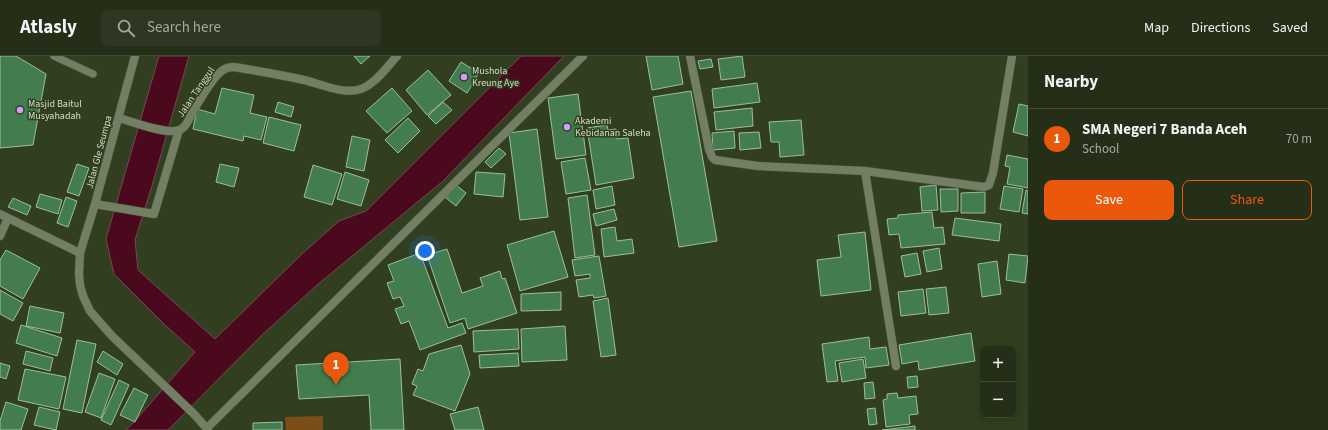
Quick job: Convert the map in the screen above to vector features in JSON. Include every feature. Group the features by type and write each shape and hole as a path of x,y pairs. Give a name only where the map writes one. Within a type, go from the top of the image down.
{"street":[{"name":"Jalan Gle Seumpa","path":"135,56 80,254 80,285 82,296 90,311 112,336 195,415 207,429"},
{"name":"Jalan Tanggul","path":"119,118 168,131 180,130 185,126 216,76 225,69 234,67 353,91 367,86 397,56"},
{"path":"207,429 584,56"},
{"path":"690,56 708,149 715,160 758,166 865,171 984,186 989,184 993,173 1012,56"},
{"path":"95,204 154,213 180,130"},
{"path":"865,171 896,366"},
{"path":"0,214 80,254"},
{"path":"0,236 8,218"}],"lane":[{"path":"54,56 93,74"}],"shaded area":[{"path":"159,56 189,56 135,240 138,270 215,339 303,253 339,221 366,211 521,56 564,56 443,181 317,285 263,334 168,430 126,430 195,352 163,323 114,274 106,239"},
{"path":"323,416 323,430 286,430 285,417"}],"building":[{"name":"Masjid Baitul Musyahadah","path":"0,56 16,56 46,74 33,145 0,148"},
{"path":"354,56 370,56 361,64"},
{"path":"646,56 678,56 683,84 652,90"},
{"path":"742,56 745,77 721,80 718,59"},
{"path":"711,59 713,67 700,69 698,61"},
{"name":"Mushola Kreung Aye","path":"461,62 479,73 467,93 449,81"},
{"path":"428,70 451,95 427,115 406,90"},
{"path":"757,83 760,102 714,108 712,89"},
{"path":"222,88 254,95 250,113 267,117 261,140 244,136 243,141 193,129 197,109 215,114"},
{"path":"392,88 412,111 387,133 366,111"},
{"path":"691,91 717,241 679,247 653,97"},
{"name":"Akademi Kebidanan Saleha","path":"578,94 586,155 556,159 548,98"},
{"path":"278,102 294,107 291,117 275,112"},
{"path":"443,102 452,110 436,124 428,116"},
{"path":"1019,104 1028,106 1028,136 1013,132"},
{"path":"752,108 753,126 716,130 714,112"},
{"path":"269,117 301,125 294,151 263,143"},
{"path":"408,118 420,131 398,153 385,140"},
{"path":"801,120 804,155 780,157 779,142 771,142 769,122"},
{"path":"607,125 608,130 616,129 617,139 628,138 634,178 596,185 587,128"},
{"path":"537,129 548,217 520,220 509,133"},
{"path":"734,131 735,148 713,150 712,133"},
{"path":"759,132 761,148 740,150 739,133"},
{"path":"352,136 370,140 364,171 346,167"},
{"path":"499,148 506,154 491,168 485,162"},
{"path":"1007,155 1028,159 1028,188 1007,184 1010,167 1005,166"},
{"path":"585,158 591,190 566,194 561,162"},
{"path":"77,164 89,168 79,196 67,192"},
{"path":"220,164 239,168 234,187 216,182"},
{"path":"313,165 342,174 332,205 304,197"},
{"path":"345,172 369,180 361,206 337,199"},
{"path":"476,172 505,174 503,197 474,194"},
{"path":"456,185 466,193 456,206 446,198"},
{"path":"936,185 938,210 922,211 920,187"},
{"path":"612,186 615,205 596,209 593,190"},
{"path":"1004,186 1023,189 1019,212 1000,209"},
{"path":"940,189 958,189 958,211 941,212"},
{"path":"1026,190 1028,191 1028,214 1022,213"},
{"path":"985,192 985,213 961,213 961,193"},
{"path":"40,194 62,200 58,214 36,207"},
{"path":"587,195 595,255 575,258 568,198"},
{"path":"66,197 77,201 68,227 57,223"},
{"path":"13,198 31,206 27,215 8,207"},
{"path":"614,209 617,220 596,226 593,214"},
{"path":"932,212 934,228 943,227 945,244 901,248 899,234 889,235 887,219 898,218 898,215"},
{"path":"955,218 1001,224 999,241 952,235"},
{"path":"615,227 617,241 632,239 634,253 604,257 601,229"},
{"path":"554,231 568,277 520,291 507,245"},
{"path":"865,232 871,290 821,296 817,260 841,257 838,235"},
{"path":"939,248 942,269 927,272 923,251"},
{"path":"447,249 462,293 483,286 480,278 500,271 502,279 505,278 517,313 468,329 465,318 450,323 427,255"},
{"path":"6,250 40,268 23,299 0,286 0,260"},
{"path":"420,253 448,328 462,323 466,333 420,350 409,321 401,324 395,309 404,306 400,297 393,299 387,283 394,281 388,265"},
{"path":"917,253 921,274 905,277 901,256"},
{"path":"1009,254 1028,256 1025,283 1006,280"},
{"path":"599,256 606,296 594,298 593,295 579,297 576,280 590,278 590,274 575,276 572,260"},
{"path":"997,261 1001,294 982,297 978,264"},
{"path":"946,287 949,313 929,315 926,289"},
{"path":"923,289 926,313 901,316 898,292"},
{"path":"0,290 23,303 13,321 0,314"},
{"path":"561,292 561,310 521,311 521,294"},
{"path":"608,298 616,355 601,357 593,301"},
{"path":"30,306 64,313 60,333 26,326"},
{"path":"21,325 62,338 57,356 16,343"},
{"path":"565,326 567,360 522,362 521,329"},
{"path":"518,329 519,349 474,352 473,331"},
{"path":"971,333 975,361 919,370 918,361 902,364 899,345"},
{"path":"869,337 870,349 886,347 889,365 866,368 865,357 835,361 838,381 827,382 822,344"},
{"path":"77,340 96,344 82,413 63,409"},
{"path":"461,345 470,374 455,411 413,395 417,386 412,384 418,369 423,371 429,354"},
{"path":"26,351 53,358 50,371 23,364"},
{"path":"103,351 123,364 117,375 97,362"},
{"path":"518,353 519,366 480,368 479,355"},
{"path":"400,359 404,430 371,430 369,395 299,399 296,365"},
{"path":"863,359 866,378 842,382 839,363"},
{"path":"0,363 10,366 6,379 0,377"},
{"path":"25,369 66,377 59,409 18,400"},
{"path":"99,373 115,379 101,418 85,412"},
{"path":"917,376 918,387 908,388 907,377"},
{"path":"119,380 129,385 111,425 101,420"},
{"path":"873,382 875,398 865,399 864,383"},
{"path":"134,388 148,395 135,422 120,415"},
{"path":"897,393 898,398 916,396 918,414 909,415 910,424 886,427 883,400 887,399 887,394"},
{"path":"6,402 28,409 21,430 0,430 0,421"},
{"path":"39,407 60,412 56,430 34,425"},
{"path":"478,407 484,430 455,430 450,414"},
{"path":"875,408 877,424 869,425 867,409"},
{"path":"282,422 282,430 253,430 253,423"},
{"path":"915,426 915,430 882,430"}],"place":[{"name":"Mushola Kreung Aye","path":"464,77"},
{"name":"Masjid Baitul Musyahadah","path":"20,110"},
{"name":"Akademi Kebidanan Saleha","path":"567,127"},
{"name":"SMA Negeri 7 Banda Aceh","path":"336,385"}]}
